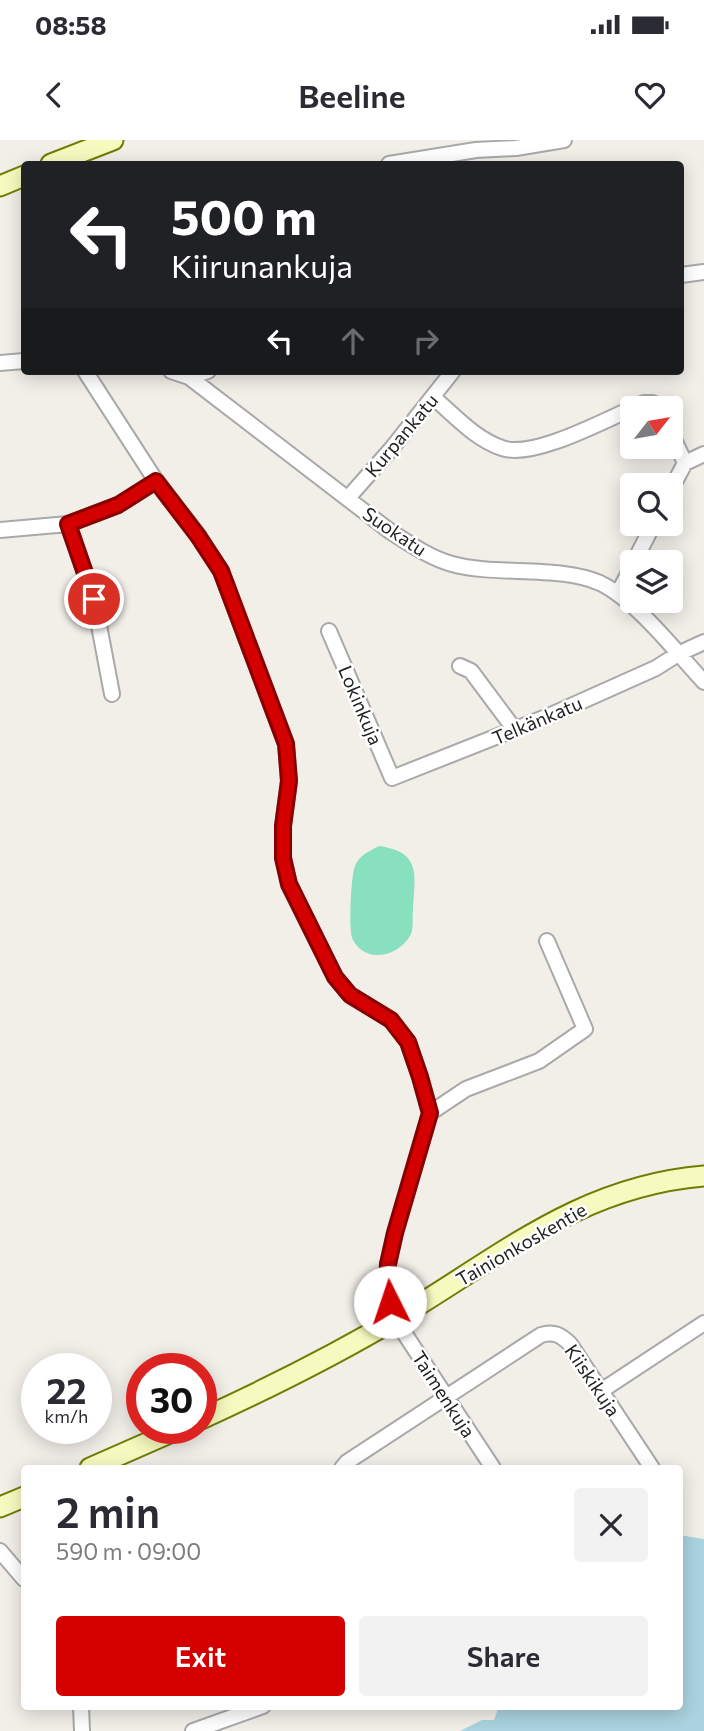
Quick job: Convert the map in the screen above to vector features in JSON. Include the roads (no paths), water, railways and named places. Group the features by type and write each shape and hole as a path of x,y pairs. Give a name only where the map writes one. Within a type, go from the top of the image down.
{"street":[{"path":"427,161 477,157 564,140"},
{"path":"58,161 103,142"},
{"path":"0,186 21,177"},
{"path":"0,363 21,361"},
{"path":"88,375 156,481 221,571 286,744 289,781 283,826 283,858 289,884 335,977 350,995 391,1020 408,1042 430,1113 388,1264 387,1284 395,1319"},
{"name":"Suokatu","path":"182,375 391,532 424,553 452,564 568,576 596,582 618,593 704,682"},
{"path":"188,377 195,375"},
{"name":"Kurpankatu","path":"348,498 450,375"},
{"path":"433,397 484,440 514,450 543,446 620,412"},
{"path":"680,473 685,463 704,454"},
{"path":"683,459 685,463"},
{"path":"0,530 68,524 118,505 156,481"},
{"path":"68,524 94,599 112,694"},
{"path":"618,593 620,589"},
{"name":"Lokinkuja","path":"329,631 392,778"},
{"name":"Telkänkatu","path":"392,778 515,730 656,668 704,642"},
{"path":"460,666 471,671 515,730"},
{"path":"430,1113 466,1089 538,1061 585,1029 547,941"},
{"name":"Tainionkoskentie","path":"217,1411 336,1355 534,1232 583,1206 656,1182 704,1176"},
{"name":"Taimenkuja","path":"395,1319 491,1465"},
{"path":"601,1391 704,1322"},
{"name":"Kiiskikuja","path":"446,1397 541,1335 550,1332 561,1335 570,1344 650,1465"},
{"path":"344,1465 446,1397"},
{"path":"97,1465 145,1444"},
{"path":"0,1507 21,1498"},
{"path":"0,1550 21,1575"},
{"path":"81,1710 82,1731"},
{"path":"193,1731 252,1710"}],"water":[{"path":"683,1536 704,1539 704,1731 460,1731 482,1720 494,1720 498,1710 683,1710"}]}
